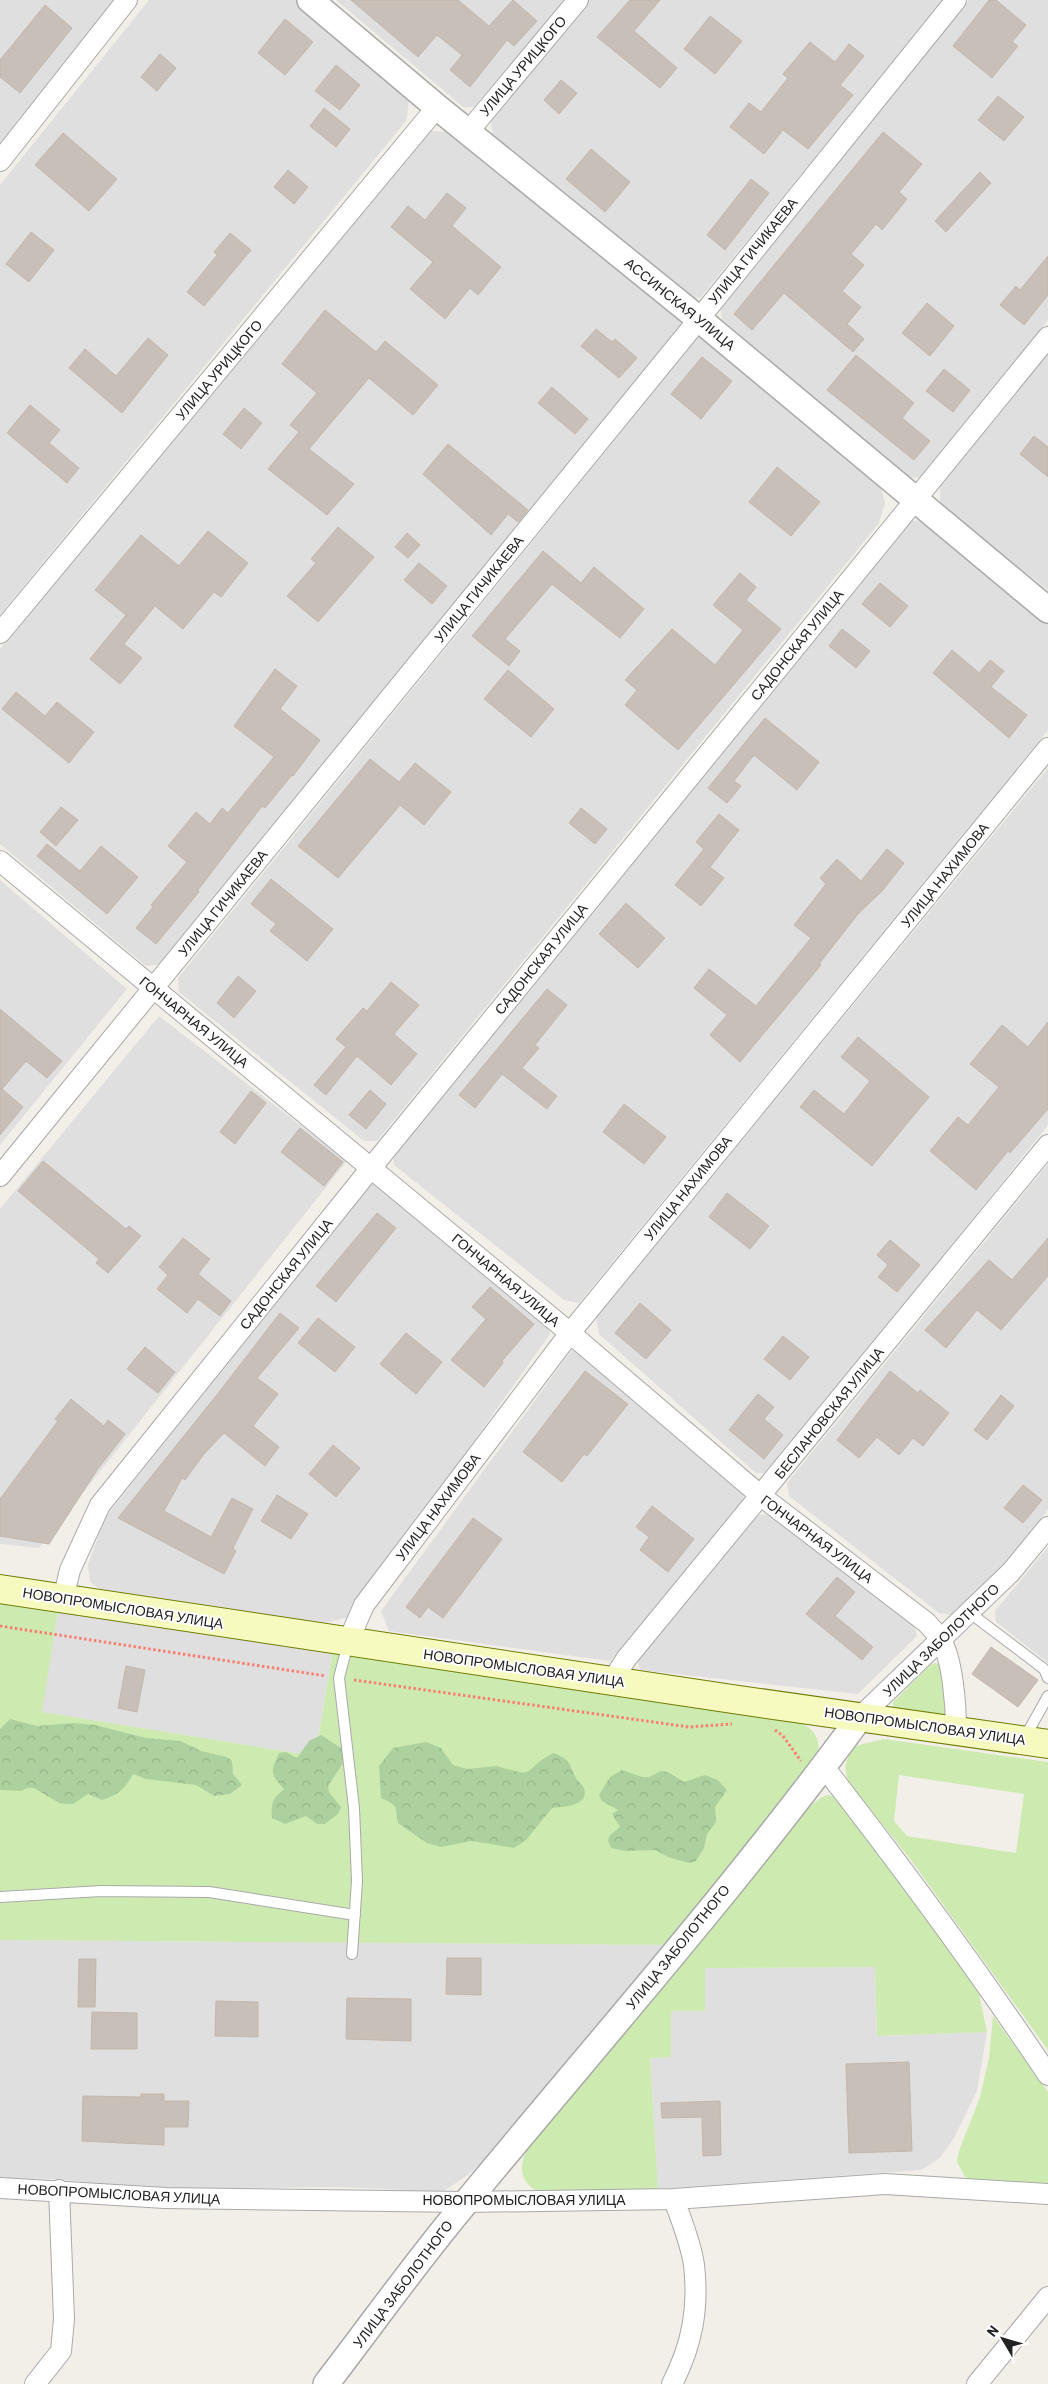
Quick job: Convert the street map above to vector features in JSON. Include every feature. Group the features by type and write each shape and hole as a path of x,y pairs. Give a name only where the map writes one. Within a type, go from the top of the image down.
{"main road":[{"name":"НОВОПРОМЫСЛОВАЯ УЛИЦА","path":"0,1588 348,1642 1036,1742"}],"street":[{"path":"0,161 127,0"},
{"name":"АССИНСКАЯ УЛИЦА","path":"310,0 437,107 699,319 1048,610"},
{"name":"УЛИЦА УРИЦКОГО","path":"468,132 578,0"},
{"name":"УЛИЦА ГИЧИКАЕВА","path":"0,1176 699,319 956,0"},
{"name":"УЛИЦА УРИЦКОГО","path":"0,633 437,107"},
{"name":"САДОНСКАЯ УЛИЦА","path":"63,1599 70,1570 100,1505 371,1168 1048,337"},
{"name":"УЛИЦА НАХИМОВА","path":"348,1642 364,1606 570,1333 1048,748"},
{"name":"ГОНЧАРНАЯ УЛИЦА","path":"0,861 570,1333 761,1496 927,1623 941,1639 952,1678 956,1708 956,1730"},
{"name":"БЕСЛАНОВСКАЯ УЛИЦА","path":"612,1681 626,1659 1048,1145"},
{"name":"УЛИЦА ЗАБОЛОТНОГО","path":"326,2384 466,2202 669,1961 813,1765 861,1716 1011,1572 1048,1527"},
{"path":"813,1765 895,1859 978,1971 1048,2075"},
{"name":"НОВОПРОМЫСЛОВАЯ УЛИЦА","path":"0,2188 59,2190 165,2198 466,2202 674,2199 885,2184 1048,2194"},
{"path":"35,2384 61,2351 64,2319 59,2190"},
{"path":"672,2384 685,2358 696,2314 694,2264 674,2199"},
{"path":"977,2384 1048,2297"}],"lane":[{"path":"970,1613 1044,1669 1048,1678"},
{"path":"348,1642 339,1678 354,1808 357,1881 352,1954"},
{"path":"1036,1742 1048,1696"},
{"path":"0,1897 101,1891 209,1892 355,1915"}],"path":[{"path":"0,1626 339,1678 689,1727 736,1724"},
{"path":"771,1727 813,1765"}],"shaded area":[{"path":"0,0 119,0 0,150"},
{"path":"149,0 295,0 409,101 406,121 0,615 0,185"},
{"path":"336,0 565,0 474,107 463,107"},
{"path":"587,0 944,0 700,298 694,297 493,136 490,116"},
{"path":"969,0 1048,0 1048,320 921,477 906,478 722,319 721,309"},
{"path":"429,131 449,132 680,313 681,326 162,964 146,966 0,844 0,649"},
{"path":"701,334 880,484 885,503 879,523 377,1141 364,1141 179,992 178,978"},
{"path":"1048,352 1048,590 940,506 940,486"},
{"path":"929,520 1048,619 1048,730 579,1303 564,1300 394,1165 393,1153 912,521"},
{"path":"1048,768 1048,1125 769,1473 756,1473 599,1334 596,1318"},
{"path":"0,880 127,989 0,1145"},
{"path":"159,1016 347,1161 39,1548 0,1544 0,1209"},
{"path":"1048,1164 1048,1510 1002,1567 951,1615 939,1613 789,1496 787,1483"},
{"path":"373,1179 547,1315 550,1334 349,1617 326,1623 100,1589 90,1582 88,1565 105,1518"},
{"path":"586,1349 745,1488 742,1504 610,1661 389,1631 381,1611 571,1351"},
{"path":"775,1514 912,1617 917,1636 858,1694 640,1670 637,1658 757,1515"},
{"path":"1048,1547 1048,1663 996,1622 995,1611"},
{"path":"58,1610 333,1651 315,1756 41,1712"},
{"path":"0,1940 668,1945 525,2120 472,2172 441,2193 426,2194 408,2190 338,2187 150,2189 54,2179 0,2178"},
{"path":"875,1967 877,2036 987,2032 977,2091 954,2138 940,2158 921,2170 658,2189 650,2058 671,2057 671,2011 705,1968"}],"green space":[{"path":"0,1601 58,1610 42,1712 315,1756 333,1651 795,1720 813,1732 818,1743 817,1756 814,1764 668,1945 0,1940"},
{"path":"935,1663 941,1665 947,1716 894,1708 893,1703 895,1700 930,1665"},
{"path":"10,1719 37,1726 73,1723 95,1725 146,1738 181,1741 201,1751 227,1757 232,1761 233,1774 242,1785 230,1794 214,1796 196,1785 146,1779 133,1774 124,1788 112,1796 102,1800 88,1794 73,1804 59,1803 34,1788 27,1788 21,1791 0,1790 0,1729"},
{"path":"321,1735 344,1750 342,1765 328,1786 329,1792 341,1807 338,1814 325,1824 317,1824 306,1816 285,1824 272,1818 273,1802 284,1789 273,1772 279,1753 286,1752 297,1758 309,1741"},
{"path":"884,1739 1048,1762 1048,2050 911,1860 848,1781 846,1763 855,1746","holes":["899,1775 1024,1794 1016,1853 907,1836 894,1821"]},
{"path":"426,1742 441,1748 453,1765 467,1769 496,1766 523,1773 529,1771 553,1753 567,1760 576,1778 584,1788 585,1794 579,1802 552,1808 526,1840 514,1848 471,1841 441,1847 427,1843 398,1823 395,1807 381,1798 379,1766 393,1748"},
{"path":"622,1770 642,1777 649,1777 661,1771 668,1772 684,1782 705,1775 718,1780 727,1790 715,1807 716,1822 707,1834 704,1848 696,1861 689,1863 668,1857 655,1850 625,1851 611,1848 608,1841 610,1835 620,1827 612,1814 618,1810 602,1801 599,1795 610,1777"},
{"path":"827,1795 833,1796 846,1805 977,1984 987,2032 877,2036 875,1967 705,1968 705,2011 671,2011 671,2057 650,2058 658,2189 543,2194 534,2190 524,2179 522,2173 523,2159 530,2144 800,1815 819,1799"},
{"path":"993,2016 1048,2092 1048,2186 971,2179 965,2177 957,2162 959,2151 980,2097 989,2058"}],"building":[{"path":"351,0 458,0 489,26 513,0 537,21 514,46 507,40 470,87 450,70 462,55 437,35 418,57"},
{"path":"630,0 660,0 634,31 677,68 660,88 597,37"},
{"path":"989,0 996,0 1026,25 1012,42 1018,46 992,78 953,46"},
{"path":"45,5 72,28 20,93 0,77 0,60"},
{"path":"710,16 742,41 715,74 684,49"},
{"path":"285,19 313,42 285,75 258,53"},
{"path":"810,42 835,62 849,44 864,56 840,85 853,95 808,149 783,130 764,154 730,127 749,103 761,112 788,78 783,74"},
{"path":"160,54 176,68 157,91 141,77"},
{"path":"336,65 360,85 340,110 315,91"},
{"path":"561,80 577,93 559,114 544,100"},
{"path":"998,96 1024,117 1004,141 978,120"},
{"path":"324,108 350,129 336,147 310,126"},
{"path":"883,132 922,164 899,192 907,199 882,230 876,224 851,254 864,265 842,291 861,307 847,324 864,339 853,352 784,293 752,330 734,314"},
{"path":"63,133 117,179 89,211 35,165"},
{"path":"591,149 630,182 605,212 566,179"},
{"path":"288,170 308,187 294,204 274,187"},
{"path":"980,172 991,183 946,232 935,221"},
{"path":"751,179 769,193 725,250 707,235"},
{"path":"447,193 466,208 452,226 501,267 478,295 470,288 445,319 410,289 433,262 391,227 408,206 425,220"},
{"path":"31,232 54,250 29,282 6,264"},
{"path":"230,233 251,250 204,306 187,292 217,255 214,252"},
{"path":"1048,256 1048,295 1024,325 1000,305 1016,286 1020,290"},
{"path":"927,303 954,326 930,356 902,333"},
{"path":"325,310 376,352 385,341 438,385 413,415 369,378 309,449 354,484 327,515 268,469 299,432 290,425 317,393 282,364"},
{"path":"596,329 612,342 615,339 637,358 619,378 581,346"},
{"path":"148,338 168,355 122,413 69,368 85,349 116,376"},
{"path":"856,355 914,403 902,418 930,441 914,460 827,390"},
{"path":"702,357 732,381 701,419 671,394"},
{"path":"944,369 970,390 953,412 926,391"},
{"path":"552,387 588,419 575,434 538,403"},
{"path":"30,405 60,430 49,443 79,468 67,483 7,433"},
{"path":"244,408 262,423 241,449 223,434"},
{"path":"1034,436 1048,447 1048,477 1020,454"},
{"path":"448,444 528,510 518,522 508,514 491,535 423,474"},
{"path":"777,467 820,502 791,536 749,502"},
{"path":"338,527 374,557 318,622 287,596 316,563 311,559"},
{"path":"208,531 248,563 221,597 214,592 183,629 155,606 124,644 142,658 120,684 90,659 126,615 95,590 141,535 179,566"},
{"path":"407,533 420,545 408,558 395,547"},
{"path":"543,551 581,583 594,567 644,609 620,638 552,584 505,639 520,651 509,666 472,636"},
{"path":"419,563 447,586 432,604 404,580"},
{"path":"740,573 756,587 746,600 781,629 678,750 625,705 637,690 625,680 672,629 715,665 743,630 713,605"},
{"path":"880,583 908,606 890,627 862,604"},
{"path":"842,629 870,651 856,668 829,646"},
{"path":"952,650 979,673 990,660 1004,671 991,687 1027,715 1009,738 933,673"},
{"path":"275,669 297,686 280,709 320,740 293,776 265,808 262,806 198,890 199,892 156,944 136,928 153,907 151,905 187,862 168,846 196,812 210,824 222,808 228,813 274,757 234,726"},
{"path":"508,670 554,709 531,737 484,699"},
{"path":"16,692 45,716 57,702 94,732 69,763 2,709"},
{"path":"765,718 819,762 797,790 754,755 734,781 741,786 727,803 708,788"},
{"path":"370,759 399,782 415,763 451,792 424,825 400,805 338,878 298,846"},
{"path":"61,807 78,820 56,846 40,832"},
{"path":"581,808 607,829 595,844 569,823"},
{"path":"719,814 739,830 710,867 724,878 701,906 675,885 704,849 696,842"},
{"path":"47,844 80,871 101,846 138,877 107,914 37,856"},
{"path":"887,849 904,863 883,890 858,914 819,964 821,965 740,1062 710,1035 727,1015 694,988 709,969 756,1006 811,938 794,925 826,884 820,878 837,859 861,881"},
{"path":"271,879 333,929 307,961 270,931 276,924 251,904"},
{"path":"626,903 665,938 638,968 599,934"},
{"path":"238,976 256,991 234,1018 217,1003"},
{"path":"391,982 419,1005 394,1034 417,1054 391,1085 357,1056 326,1095 314,1085 346,1047 336,1039 363,1008 367,1011"},
{"path":"547,989 567,1005 535,1045 539,1048 522,1068 557,1096 547,1109 502,1074 475,1108 459,1095"},
{"path":"0,1009 62,1061 47,1078 26,1061 2,1089 23,1107 0,1135"},
{"path":"1048,1022 1048,1109 1010,1153 1008,1151 976,1190 930,1151 958,1117 968,1125 999,1087 970,1064 1002,1025 1028,1047"},
{"path":"858,1037 929,1097 872,1166 800,1107 814,1090 844,1114 870,1081 841,1057"},
{"path":"370,1090 386,1104 366,1129 349,1115"},
{"path":"251,1091 266,1103 235,1144 220,1132"},
{"path":"624,1104 666,1137 644,1164 603,1132"},
{"path":"300,1128 343,1162 324,1186 281,1152"},
{"path":"43,1161 126,1229 129,1226 141,1236 108,1273 96,1263 99,1259 18,1191"},
{"path":"727,1193 769,1226 750,1249 709,1217"},
{"path":"377,1213 396,1228 336,1302 316,1286"},
{"path":"183,1238 210,1259 198,1274 231,1301 220,1316 198,1299 187,1313 157,1289 168,1275 159,1267"},
{"path":"1048,1238 1048,1276 1001,1330 977,1310 946,1348 925,1330 989,1260 1012,1280"},
{"path":"890,1240 920,1265 897,1292 878,1277 888,1265 877,1255"},
{"path":"490,1287 534,1324 502,1361 503,1363 484,1387 451,1360 486,1319 472,1307"},
{"path":"640,1303 671,1330 646,1359 615,1333"},
{"path":"280,1313 299,1328 257,1378 278,1394 253,1426 279,1447 265,1466 224,1433 204,1454 185,1480 182,1478 164,1511 211,1537 232,1498 253,1509 233,1548 236,1551 224,1574 118,1518"},
{"path":"318,1318 355,1347 335,1372 298,1343"},
{"path":"406,1333 442,1362 416,1394 380,1364"},
{"path":"783,1336 809,1357 790,1380 764,1359"},
{"path":"145,1347 175,1372 158,1393 127,1369"},
{"path":"585,1371 628,1404 587,1456 584,1454 562,1482 523,1452"},
{"path":"890,1371 918,1393 920,1390 949,1413 923,1446 913,1438 899,1455 877,1437 859,1458 837,1440"},
{"path":"758,1394 774,1407 764,1419 783,1435 764,1459 729,1430"},
{"path":"1001,1395 1014,1406 987,1440 974,1430"},
{"path":"71,1399 104,1426 108,1420 125,1434 97,1470 49,1544 0,1536 0,1499 58,1421 55,1419"},
{"path":"333,1445 360,1468 336,1497 309,1474"},
{"path":"1023,1485 1042,1500 1023,1523 1004,1508"},
{"path":"277,1495 308,1514 291,1539 261,1521"},
{"path":"652,1506 694,1539 668,1572 640,1550 649,1537 636,1527"},
{"path":"473,1518 502,1539 443,1618 428,1607 420,1618 406,1607"},
{"path":"837,1577 855,1592 835,1616 873,1647 862,1660 806,1614"},
{"path":"991,1647 1038,1680 1018,1707 972,1674"},
{"path":"126,1666 145,1670 137,1712 118,1708"},
{"path":"447,1958 481,1958 481,1995 446,1994"},
{"path":"79,1959 96,1959 95,2007 78,2007"},
{"path":"347,1998 411,1999 411,2041 346,2039"},
{"path":"216,2001 258,2002 258,2037 215,2036"},
{"path":"92,2012 137,2013 137,2049 91,2049"},
{"path":"909,2062 912,2151 849,2153 846,2064"},
{"path":"141,2094 164,2094 164,2101 189,2101 188,2127 164,2127 164,2145 82,2141 83,2096 141,2097"},
{"path":"720,2101 721,2155 703,2156 702,2117 662,2118 661,2103"}]}
